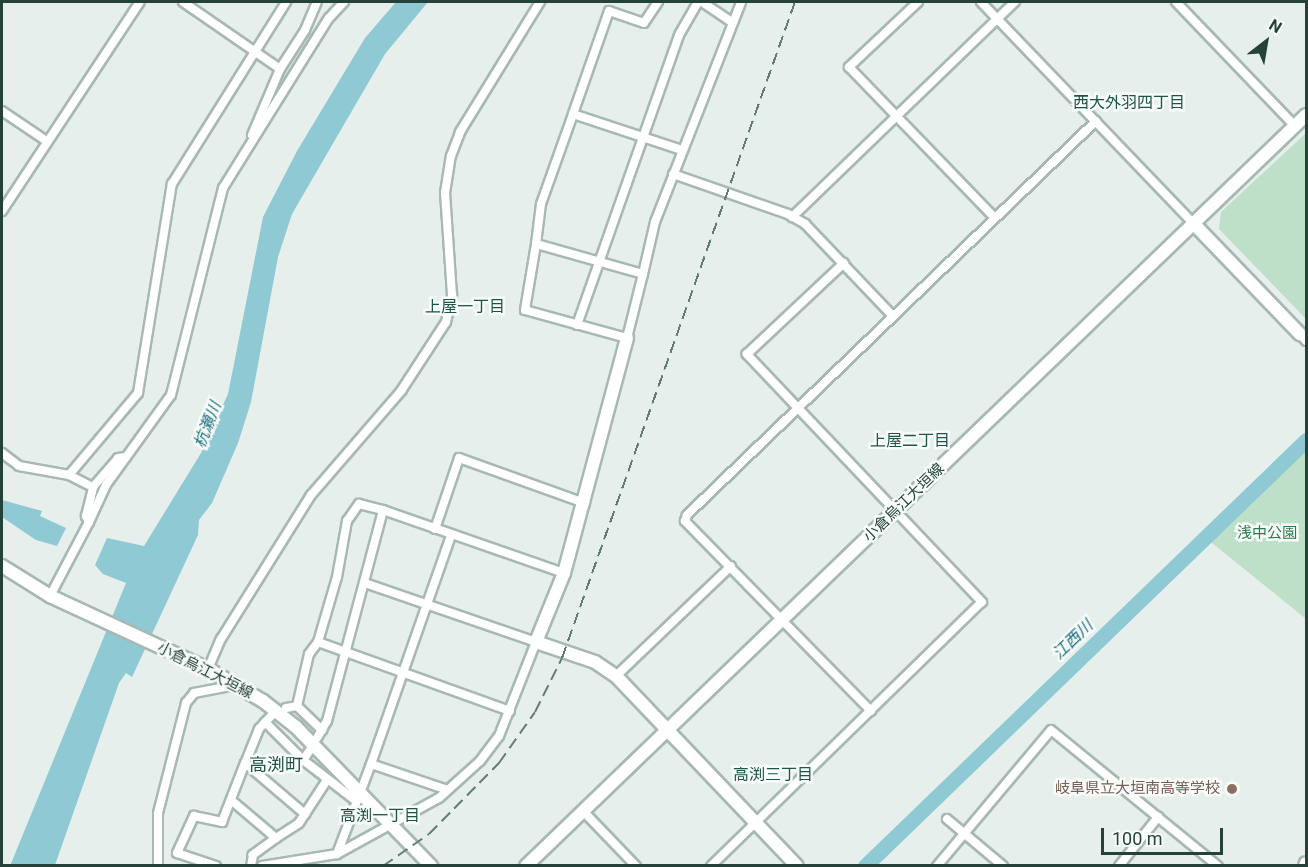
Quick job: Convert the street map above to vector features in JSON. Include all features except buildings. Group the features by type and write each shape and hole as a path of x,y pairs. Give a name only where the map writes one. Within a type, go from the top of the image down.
{"main road":[{"name":"小倉烏江大垣線","path":"526,866 1306,115"},
{"path":"1194,224 1303,337"},
{"path":"627,338 585,502 564,573 536,642 595,662 616,676 797,866"},
{"name":"小倉烏江大垣線","path":"2,566 55,598 204,667 236,685 296,727 356,795 393,826 431,866"}],"street":[{"path":"2,211 140,2"},
{"path":"183,2 280,69"},
{"path":"69,475 142,383 153,282 172,184 252,50 284,2"},
{"path":"251,145 280,69 305,30 317,2"},
{"path":"55,598 106,485 171,395 213,216 223,188 329,18 344,2"},
{"path":"204,667 311,495 401,391 446,322 452,295 445,193 451,156 460,132 540,2"},
{"path":"658,2 644,23 609,11 541,204 525,310 627,338 643,274 673,174 741,2"},
{"path":"577,325 679,35 700,2 733,23"},
{"path":"918,2 849,67 995,218"},
{"path":"981,2 1194,224"},
{"path":"792,217 1015,2"},
{"path":"1176,2 1295,126"},
{"path":"2,111 48,142"},
{"path":"573,114 682,150"},
{"path":"871,711 685,521 687,515 1096,121"},
{"path":"673,174 758,203 805,224 893,316"},
{"path":"536,244 643,274"},
{"path":"711,866 982,602 747,354 843,263"},
{"path":"2,453 19,466 69,475 93,487"},
{"path":"89,522 86,516 93,487 118,458 126,457"},
{"path":"435,529 459,458 585,502"},
{"path":"297,706 309,654 318,642 337,577 347,521 359,504 383,510 564,573"},
{"path":"317,738 322,730 345,653 383,510"},
{"path":"337,855 356,795 371,764 451,535"},
{"path":"616,676 731,566"},
{"path":"262,866 291,865 337,855 393,826 448,790 480,761 499,736 536,642 365,583"},
{"path":"318,642 510,711"},
{"path":"159,866 158,813 186,703 194,693 236,685"},
{"path":"286,708 297,706"},
{"path":"297,706 322,730"},
{"path":"216,866 177,853 194,816 222,822 245,763 265,722 272,715"},
{"path":"265,722 327,780 356,795"},
{"path":"937,866 1051,730 1218,866"},
{"path":"303,760 310,750"},
{"path":"245,763 305,813"},
{"path":"371,764 448,790"},
{"path":"251,866 253,855 299,823 327,780"},
{"path":"231,800 276,838"},
{"path":"584,812 636,866"},
{"path":"1119,866 1158,817"},
{"path":"947,819 1004,866"}],"green space":[{"path":"1306,133 1306,319 1219,229 1221,212"},
{"name":"浅中公園","path":"1306,440 1306,619 1206,538"}],"water":[{"path":"396,2 428,2 385,54 292,214 278,257 251,402 238,443 212,503 199,520 198,535 132,677 126,673 119,683 55,865 10,866 126,583 103,574 95,565 107,538 144,546 201,453 228,394 263,217 297,151 365,38"},
{"path":"2,500 42,511 40,516 66,528 57,546 36,540 2,517"}],"waterway":[{"name":"江西川","path":"865,866 1306,440"}],"railway":[{"path":"383,866 429,834 499,763 535,712 562,658 795,2"}],"place":[{"name":"岐阜県立大垣南高等学校","path":"1232,789"}],"district":[{"name":"西大外羽四丁目","path":"1129,103"},
{"name":"上屋一丁目","path":"465,307"},
{"name":"上屋二丁目","path":"910,441"},
{"name":"高渕町","path":"276,765"},
{"name":"高渕三丁目","path":"773,775"},
{"name":"高渕一丁目","path":"380,816"}],"water label":[{"name":"杭瀬川","path":"208,425"}]}
